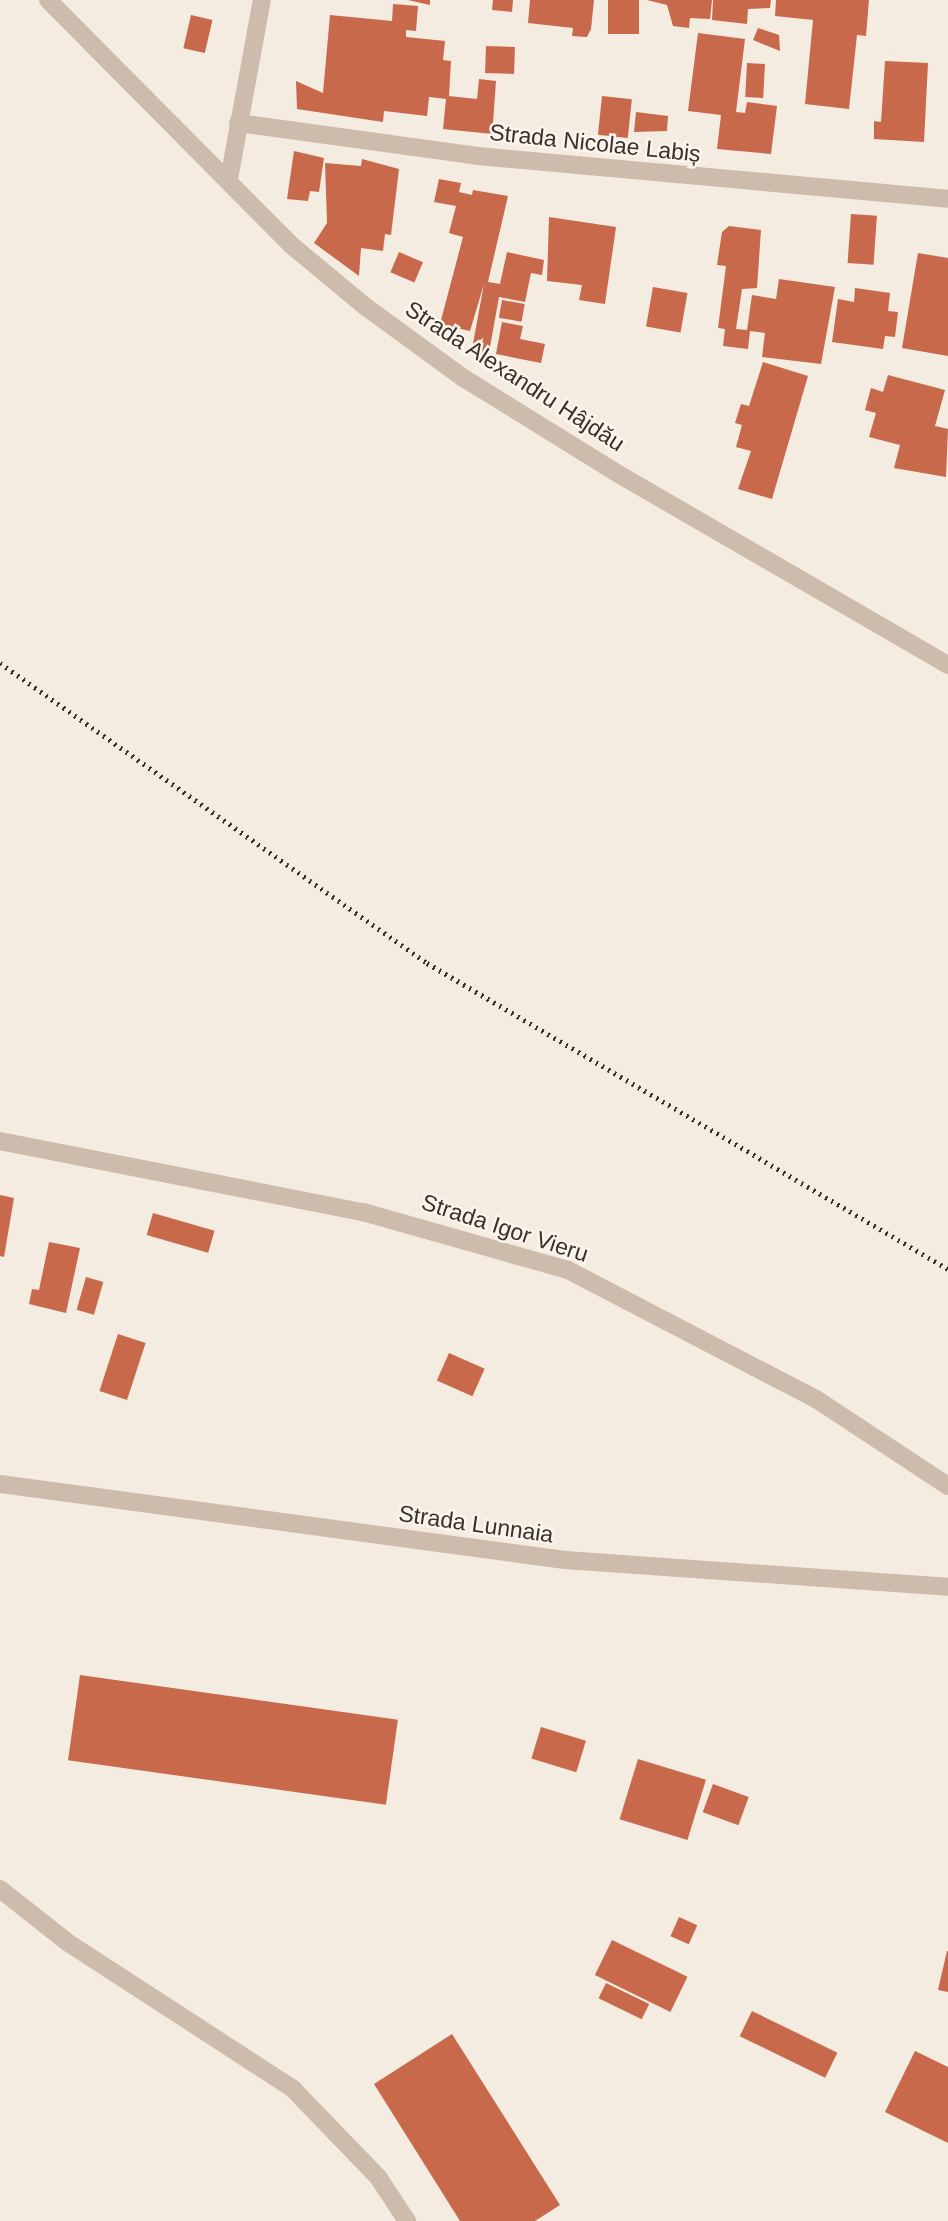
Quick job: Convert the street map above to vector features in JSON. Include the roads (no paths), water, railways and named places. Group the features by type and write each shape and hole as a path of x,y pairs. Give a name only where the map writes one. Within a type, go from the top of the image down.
{"street":[{"name":"Strada Alexandru Hâjdău","path":"48,0 229,179 290,244 462,377 948,665"},
{"path":"229,179 262,0"},
{"name":"Strada Nicolae Labiș","path":"238,123 478,156 948,199"},
{"name":"Strada Igor Vieru","path":"0,1141 363,1212 568,1270 816,1399 948,1486"},
{"name":"Strada Lunnaia","path":"0,1484 565,1560 948,1587"},
{"path":"0,1889 67,1941 293,2089 378,2177 407,2221"}],"railway":[{"path":"0,663 427,963 948,1269"}]}
